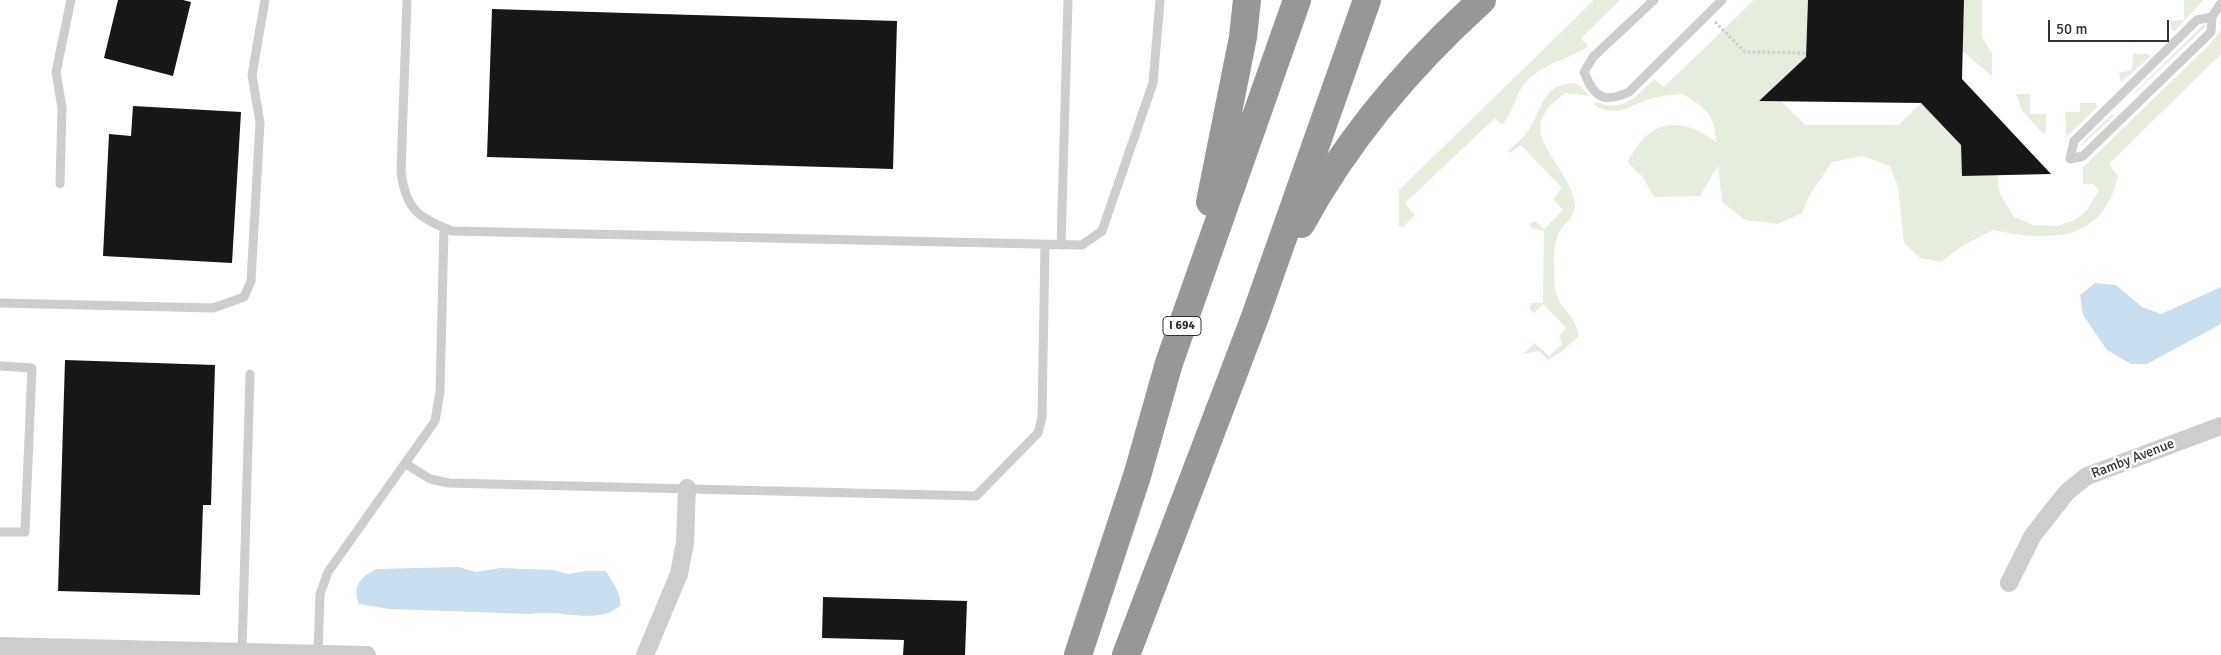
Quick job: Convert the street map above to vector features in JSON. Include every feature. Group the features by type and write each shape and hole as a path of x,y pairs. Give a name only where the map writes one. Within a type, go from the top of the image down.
{"highway":[{"path":"1178,336 1194,258 1213,190 1243,37 1247,0"},
{"name":"I 694","path":"1078,655 1137,476 1178,336 1297,0"},
{"path":"1126,655 1255,318 1366,0"},
{"path":"1255,318 1279,263 1331,172 1394,89 1434,45 1482,0"}],"street":[{"name":"Ramby Avenue","path":"2009,582 2033,535 2067,492 2087,476 2221,426"},
{"path":"645,655 679,574 685,543 687,488"},
{"path":"0,646 367,655"}],"lane":[{"path":"60,184 62,108 56,72 71,0"},
{"path":"0,303 213,308 244,297 252,280 260,123 252,75 265,0"},
{"path":"407,0 400,172 404,194 414,210 429,222 452,231 1082,246 1102,231 1153,83 1160,0"},
{"path":"1060,245 1068,0"},
{"path":"1654,0 1593,57 1584,72 1589,85 1601,97 1614,99 1629,92 1722,0"},
{"path":"2212,17 2197,20 2074,141 2070,158 2083,156 2211,32 2212,17 2221,3"},
{"path":"318,654 320,594 328,572 435,421 440,392 444,228"},
{"path":"406,464 430,479 449,483 976,496 1038,432 1042,417 1045,244"},
{"path":"0,366 32,368 25,532 0,532"},
{"path":"242,652 250,374"}],"path":[{"path":"1708,14 1745,52 1806,53"}],"green space":[{"path":"1594,0 1620,0 1581,38 1588,46 1541,70 1527,81 1502,125 1495,118 1405,203 1415,215 1403,227 1399,226 1399,190"},
{"path":"1754,0 1808,0 1806,57 1759,101 1781,101 1805,125 1899,125 1921,103 1997,175 2000,194 2014,217 2034,225 2057,226 2075,220 2087,210 2099,191 2094,184 2083,184 2083,167 2208,46 2221,30 2221,54 2109,164 2118,176 2111,198 2100,214 2087,226 2071,233 2053,236 2014,234 1993,230 1962,246 1941,262 1920,258 1904,243 1898,186 1890,166 1862,156 1832,162 1809,196 1802,213 1778,224 1745,220 1722,202 1718,165 1700,196 1654,197 1643,177 1627,162 1642,139 1663,127 1672,125 1690,128 1716,142 1714,125 1711,118 1697,103 1682,94 1649,99 1612,111 1594,105 1596,102 1615,106 1622,104 1635,97 1654,79 1664,87"},
{"path":"1964,0 1982,0 1982,37 1992,53 1992,76 1962,51"},
{"path":"2184,0 2203,0 2175,31 2172,31 2170,21 2184,20"},
{"path":"2204,24 2206,26 2133,95 2134,93"},
{"path":"2133,54 2148,54 2150,57 2121,82 2119,73 2132,70"},
{"path":"1574,83 1590,96 1566,93 1549,107 1542,120 1541,133 1546,146 1570,188 1575,204 1572,216 1557,236 1554,250 1554,282 1561,304 1575,322 1578,337 1561,352 1548,360 1539,351 1523,354 1535,343 1549,356 1562,344 1559,336 1566,328 1543,304 1534,313 1529,309 1531,303 1543,303 1544,230 1532,229 1529,224 1535,221 1544,229 1563,210 1553,199 1562,188 1521,145 1510,153 1508,151 1530,128 1549,93 1555,88"},
{"path":"2016,94 2030,94 2030,114 2046,114 2046,131 2043,134 2022,110"},
{"path":"2080,103 2096,103 2097,107 2066,137 2065,112 2080,112"},
{"path":"2112,114 2114,116 2081,146 2081,144"}],"water":[{"path":"2095,283 2116,285 2142,307 2161,314 2221,287 2221,324 2147,364 2131,364 2107,350 2083,315 2080,295"},
{"path":"459,567 476,572 500,568 553,570 568,574 585,571 606,571 618,593 620,606 611,612 589,616 553,613 531,614 389,609 359,604 356,592 359,583 366,575 377,569"}],"building":[{"path":"118,0 183,0 191,2 173,76 104,58"},
{"path":"1808,0 1964,0 1962,79 2051,174 1962,176 1961,145 1921,103 1759,101 1806,57"},
{"path":"492,9 897,21 893,169 487,157"},
{"path":"133,106 241,112 232,263 103,256 109,134 131,136"},
{"path":"65,360 215,365 211,505 203,505 200,595 58,591"},
{"path":"823,597 967,601 965,655 903,655 904,640 822,638"}]}
